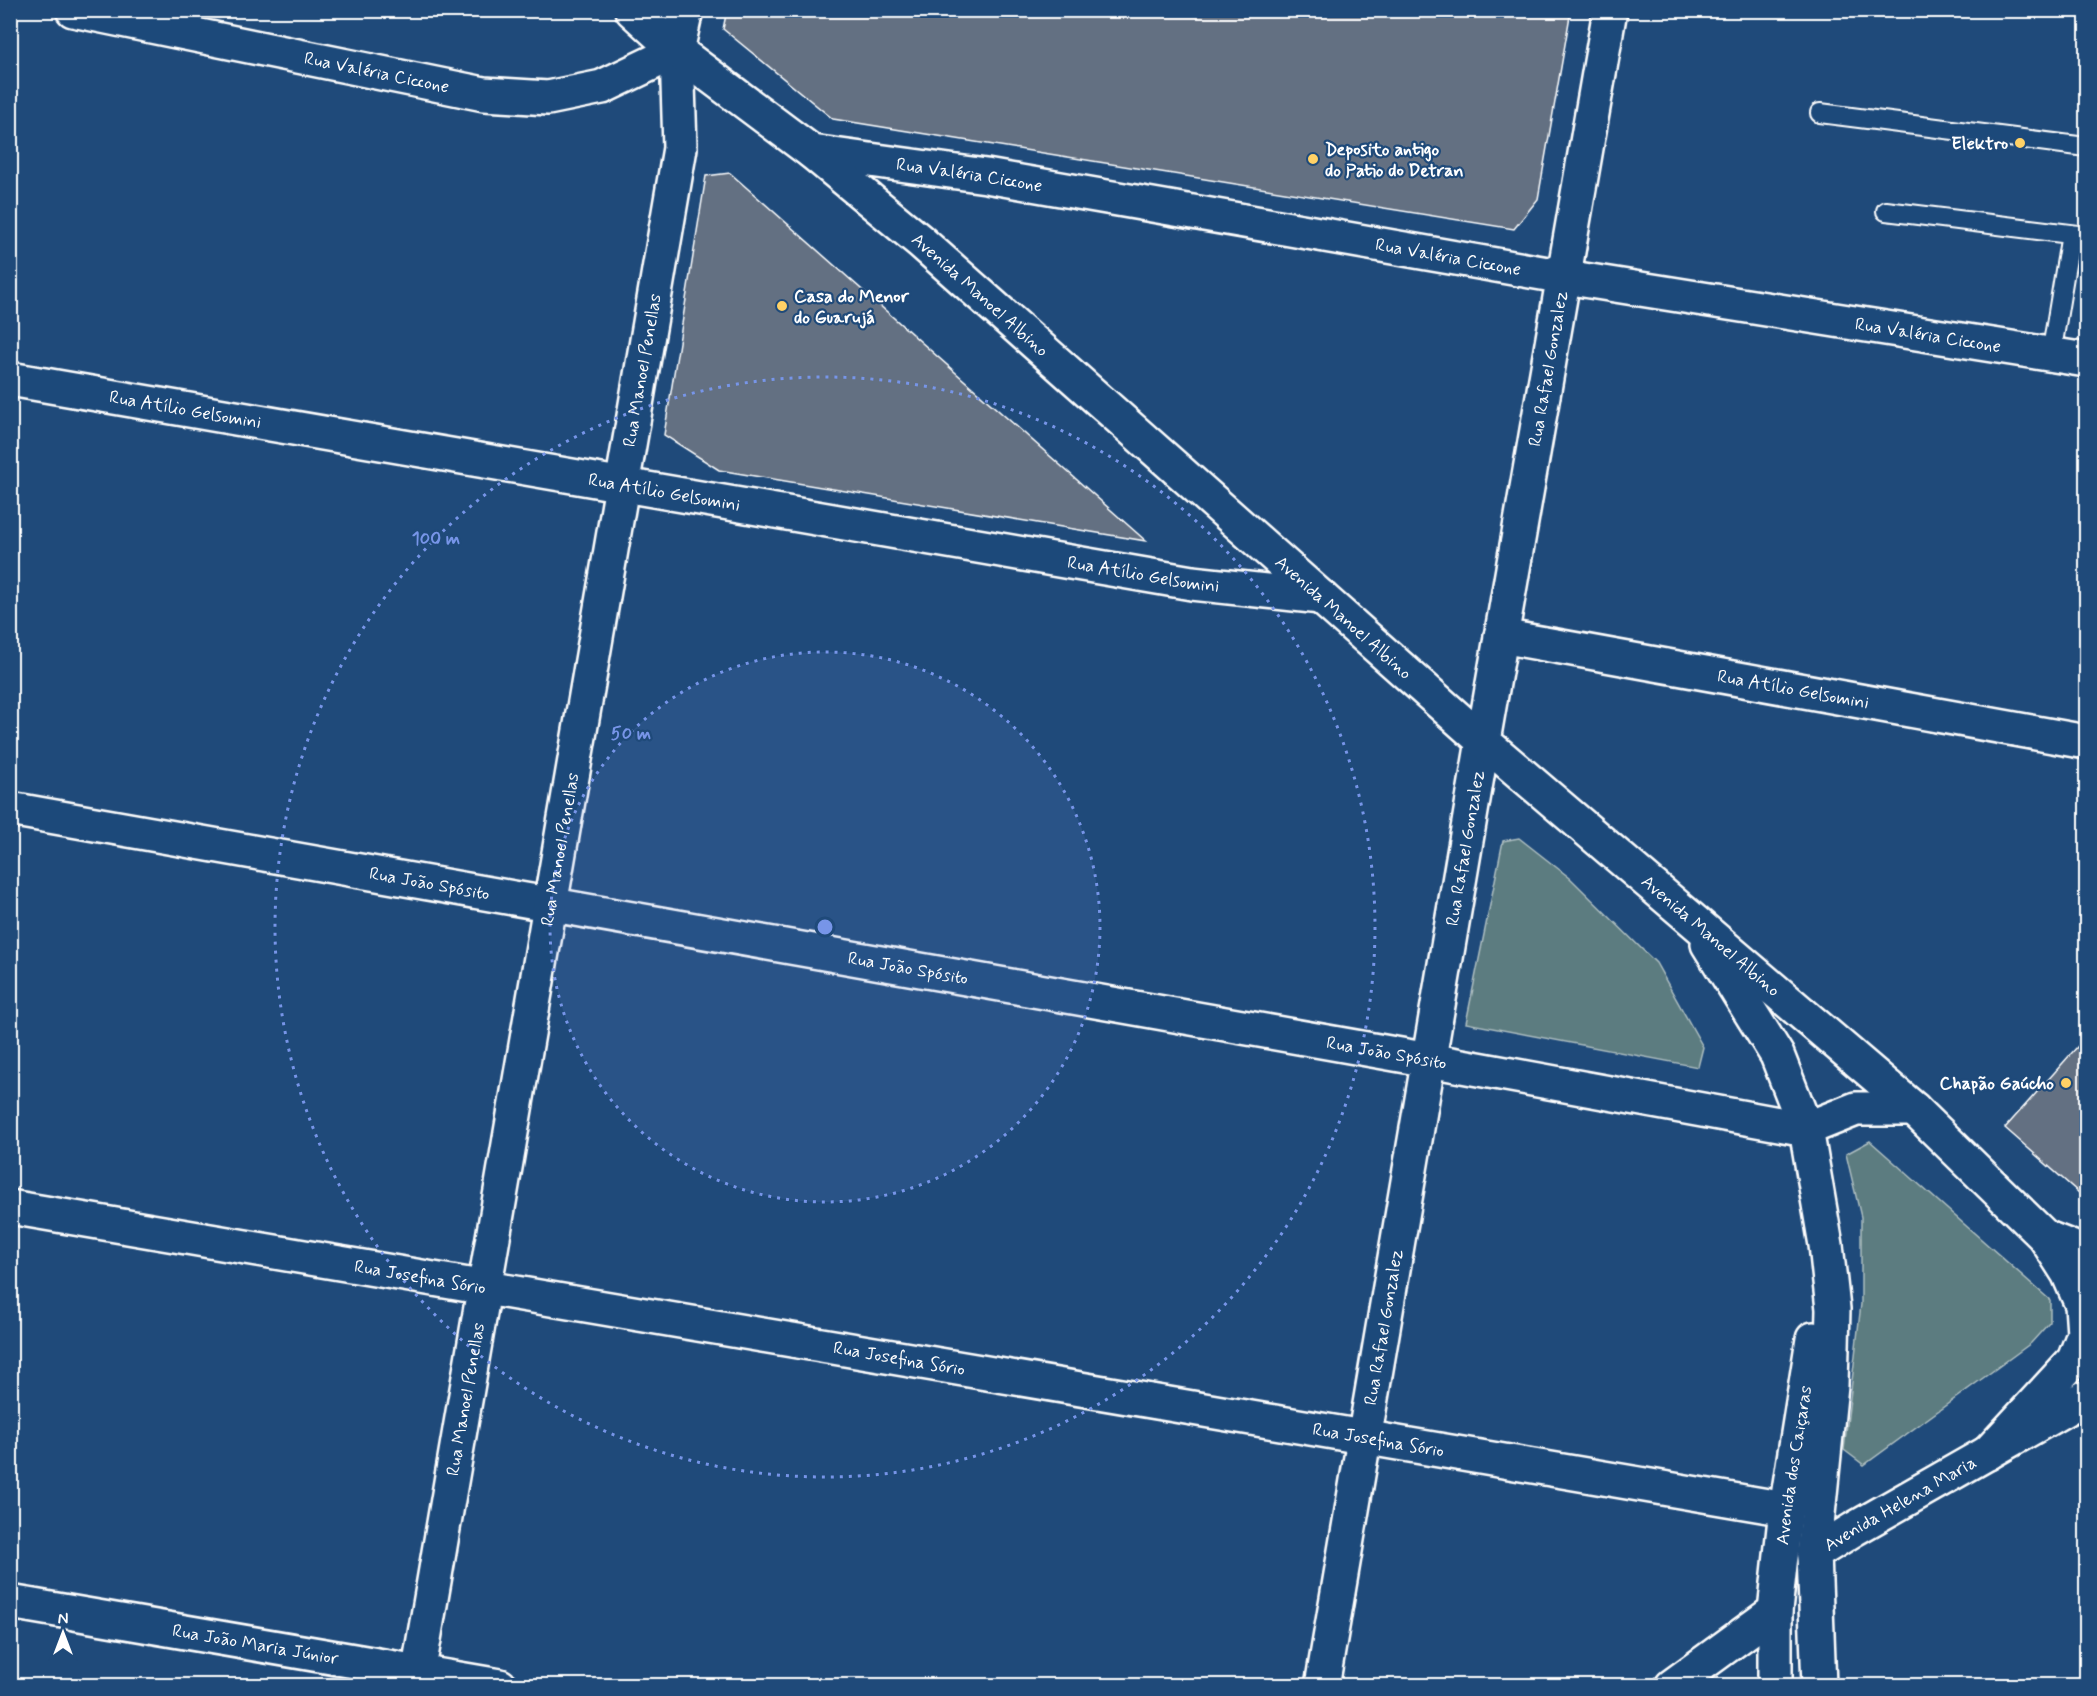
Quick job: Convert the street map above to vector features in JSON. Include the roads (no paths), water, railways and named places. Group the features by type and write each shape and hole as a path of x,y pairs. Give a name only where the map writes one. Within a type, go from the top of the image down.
{"street":[{"name":"Rua Valéria Ciccone","path":"73,10 494,94 548,98 602,87 677,51"},
{"name":"Avenida Manoel Albino","path":"632,10 677,51 812,152 920,241 1483,741 1692,917 1914,1109 2045,1237"},
{"name":"Rua Manoel Penellas","path":"417,1678 680,148 677,51 686,10"},
{"name":"Rua Rafael Gonzalez","path":"1322,1686 1610,10"},
{"name":"Rua Valéria Ciccone","path":"812,152 998,178 1564,277 2086,360"},
{"name":"Rua Atílio Gelsomini","path":"10,379 1191,583 1321,597"},
{"name":"Rua Atílio Gelsomini","path":"1501,636 2086,742"},
{"name":"Rua João Spósito","path":"10,809 1429,1060 1806,1130"},
{"name":"Avenida dos Caiçaras","path":"1692,917 1777,1055 1806,1130 1826,1245 1833,1309 1831,1385 1814,1554 1819,1686"},
{"path":"1806,1130 1856,1109 1914,1109"},
{"name":"Rua Josefina Sório","path":"10,1207 1786,1509"},
{"path":"2045,1237 2086,1252"},
{"name":"Avenida Helena Maria","path":"1989,1453 2074,1360 2084,1334 2082,1305 2068,1273 2045,1237"},
{"name":"Avenida dos Caiçaras","path":"1775,1686 1774,1611 1786,1509 1809,1379 1826,1245"},
{"name":"Avenida Helena Maria","path":"1814,1554 2086,1397"},
{"name":"Rua João Maria Júnior","path":"10,1602 417,1678 500,1686"},
{"path":"1672,1686 1774,1611"}],"lane":[{"path":"1820,113 2086,147"},
{"path":"1886,211 2079,235 2051,355"}],"place":[{"name":"Elektro","path":"2020,143"},
{"name":"Deposito antigo do Patio do Detran","path":"1313,159"},
{"name":"Casa do Menor do Guarujá","path":"782,306"},
{"name":"Chapão Gaúcho","path":"2066,1083"}]}
